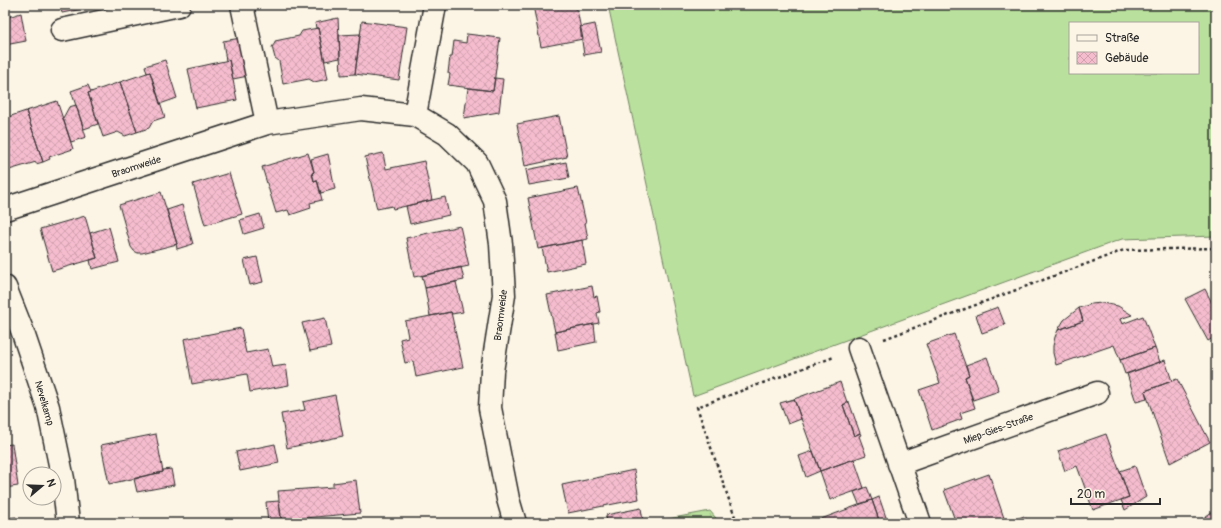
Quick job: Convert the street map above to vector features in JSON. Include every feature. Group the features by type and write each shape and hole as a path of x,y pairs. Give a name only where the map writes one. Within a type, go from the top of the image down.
{"street":[{"path":"62,30 179,5"},
{"path":"242,5 266,123"},
{"path":"415,115 435,5"},
{"name":"Braomweide","path":"5,209 266,123 361,109 415,115 447,134 477,163 495,201 501,244 504,295 492,371 490,408 508,499 515,523"},
{"name":"Nevelkamp","path":"5,286 22,330 48,407 63,479 68,523"},
{"path":"859,348 920,523"},
{"name":"Miep-Gies-Straße","path":"899,464 1097,393"}],"path":[{"path":"737,523 697,407 1124,250 1216,248"}],"green space":[{"path":"608,5 1216,5 1216,236 1122,239 693,396"},
{"path":"710,511 720,523 647,523"}],"building":[{"path":"5,5 8,5 10,17 5,18"},
{"path":"60,5 93,5 93,7 62,13"},
{"path":"533,5 576,5 583,39 541,47"},
{"path":"21,13 26,41 5,45 5,18"},
{"path":"338,18 340,58 325,61 318,28 316,28 315,23"},
{"path":"362,21 407,27 399,80 355,74"},
{"path":"595,24 601,52 584,55 580,27"},
{"path":"318,28 328,79 314,82 309,79 283,84 279,61 275,58 272,47 275,41 299,36 302,31"},
{"path":"360,34 355,74 341,75 339,35"},
{"path":"467,34 500,38 493,91 448,85 450,74 448,73 450,57 452,57 454,41 466,43"},
{"path":"241,38 248,76 233,79 229,60 226,61 223,41"},
{"path":"165,60 177,98 160,104 150,72 147,73 145,66"},
{"path":"229,60 237,100 196,108 188,69"},
{"path":"150,72 165,117 153,121 149,128 137,132 120,82"},
{"path":"495,78 503,79 499,112 464,118 468,88 493,91"},
{"path":"120,82 137,132 125,136 118,132 103,137 88,93"},
{"path":"88,85 91,92 88,93 98,124 84,129 71,91"},
{"path":"57,101 73,149 49,157 50,159 43,162 26,111"},
{"path":"76,105 86,137 71,142 63,118 69,107"},
{"path":"26,111 43,162 36,164 36,162 9,170 5,158 5,118"},
{"path":"559,116 567,157 525,166 517,124"},
{"path":"308,153 314,172 312,173 314,181 317,180 322,200 310,203 311,208 290,215 288,210 276,213 262,167"},
{"path":"383,153 386,169 424,161 432,200 393,209 392,206 377,209 365,157"},
{"path":"328,154 335,189 321,193 317,180 314,181 312,173 314,172 311,159"},
{"path":"566,162 569,178 529,185 526,170"},
{"path":"229,173 242,214 205,225 193,184"},
{"path":"578,188 588,239 538,249 528,198"},
{"path":"161,192 177,244 138,253 131,247 119,205"},
{"path":"445,197 449,215 410,224 406,206"},
{"path":"182,205 193,244 177,249 177,244 167,210"},
{"path":"260,214 264,228 244,234 240,220"},
{"path":"85,216 97,258 52,271 40,229"},
{"path":"460,226 469,266 414,277 406,238"},
{"path":"109,227 119,262 92,269 90,260 97,258 90,233"},
{"path":"582,240 586,264 547,272 542,248"},
{"path":"257,257 263,282 250,285 244,260"},
{"path":"461,267 464,280 425,288 422,276"},
{"path":"456,282 463,312 452,314 451,312 430,316 425,288"},
{"path":"592,286 594,297 597,296 600,312 597,313 599,323 555,332 547,295"},
{"path":"1205,289 1212,303 1216,300 1216,336 1208,341 1185,299"},
{"path":"1102,303 1118,306 1132,315 1120,319 1122,324 1143,316 1155,348 1120,360 1114,345 1056,365 1053,346 1058,330 1083,321 1079,308 1091,304"},
{"path":"998,307 1005,325 982,333 976,315"},
{"path":"1079,308 1083,321 1058,330 1064,320"},
{"path":"451,312 463,367 416,377 413,361 405,363 400,339 408,337 405,321"},
{"path":"325,318 331,347 310,351 302,323"},
{"path":"594,324 596,342 558,350 555,332"},
{"path":"241,328 246,353 268,349 272,367 286,365 289,385 250,392 247,374 192,384 184,339"},
{"path":"954,334 969,375 965,377 975,408 960,413 962,419 932,430 919,390 940,383 926,344"},
{"path":"1155,348 1160,362 1125,374 1120,360"},
{"path":"987,357 999,391 973,400 965,377 969,375 966,365"},
{"path":"1165,360 1172,381 1145,391 1147,399 1136,402 1127,374"},
{"path":"1177,379 1210,442 1170,463 1145,391"},
{"path":"840,382 847,402 849,401 843,405 854,436 860,433 861,435 859,436 866,455 820,471 794,399"},
{"path":"335,395 343,436 287,448 281,414 305,410 303,402"},
{"path":"794,399 801,419 788,424 780,403"},
{"path":"849,402 860,433 854,436 843,405"},
{"path":"156,434 163,472 109,484 101,445"},
{"path":"1106,434 1129,497 1093,510 1077,466 1065,471 1058,451"},
{"path":"12,444 18,486 5,488 5,445"},
{"path":"275,444 279,463 240,471 236,452"},
{"path":"813,451 820,471 806,477 799,456"},
{"path":"854,459 864,488 830,500 820,471"},
{"path":"1135,466 1146,497 1125,510 1121,500 1129,497 1120,471"},
{"path":"171,469 174,485 137,492 134,479"},
{"path":"634,470 639,499 568,513 562,485"},
{"path":"989,474 1004,518 990,523 956,523 944,490"},
{"path":"356,480 360,513 281,520 278,491 333,487 333,483"},
{"path":"867,487 872,500 859,504 854,492"},
{"path":"879,497 888,523 880,523 872,500"},
{"path":"872,500 880,523 823,523 821,519"},
{"path":"279,501 282,523 268,523 266,502"},
{"path":"641,508 643,521 631,523 607,523 606,515"},
{"path":"1216,509 1216,523 1205,523 1202,519"},
{"path":"1024,516 1027,523 1006,523"},
{"path":"16,517 17,523 5,523 5,518"}]}
